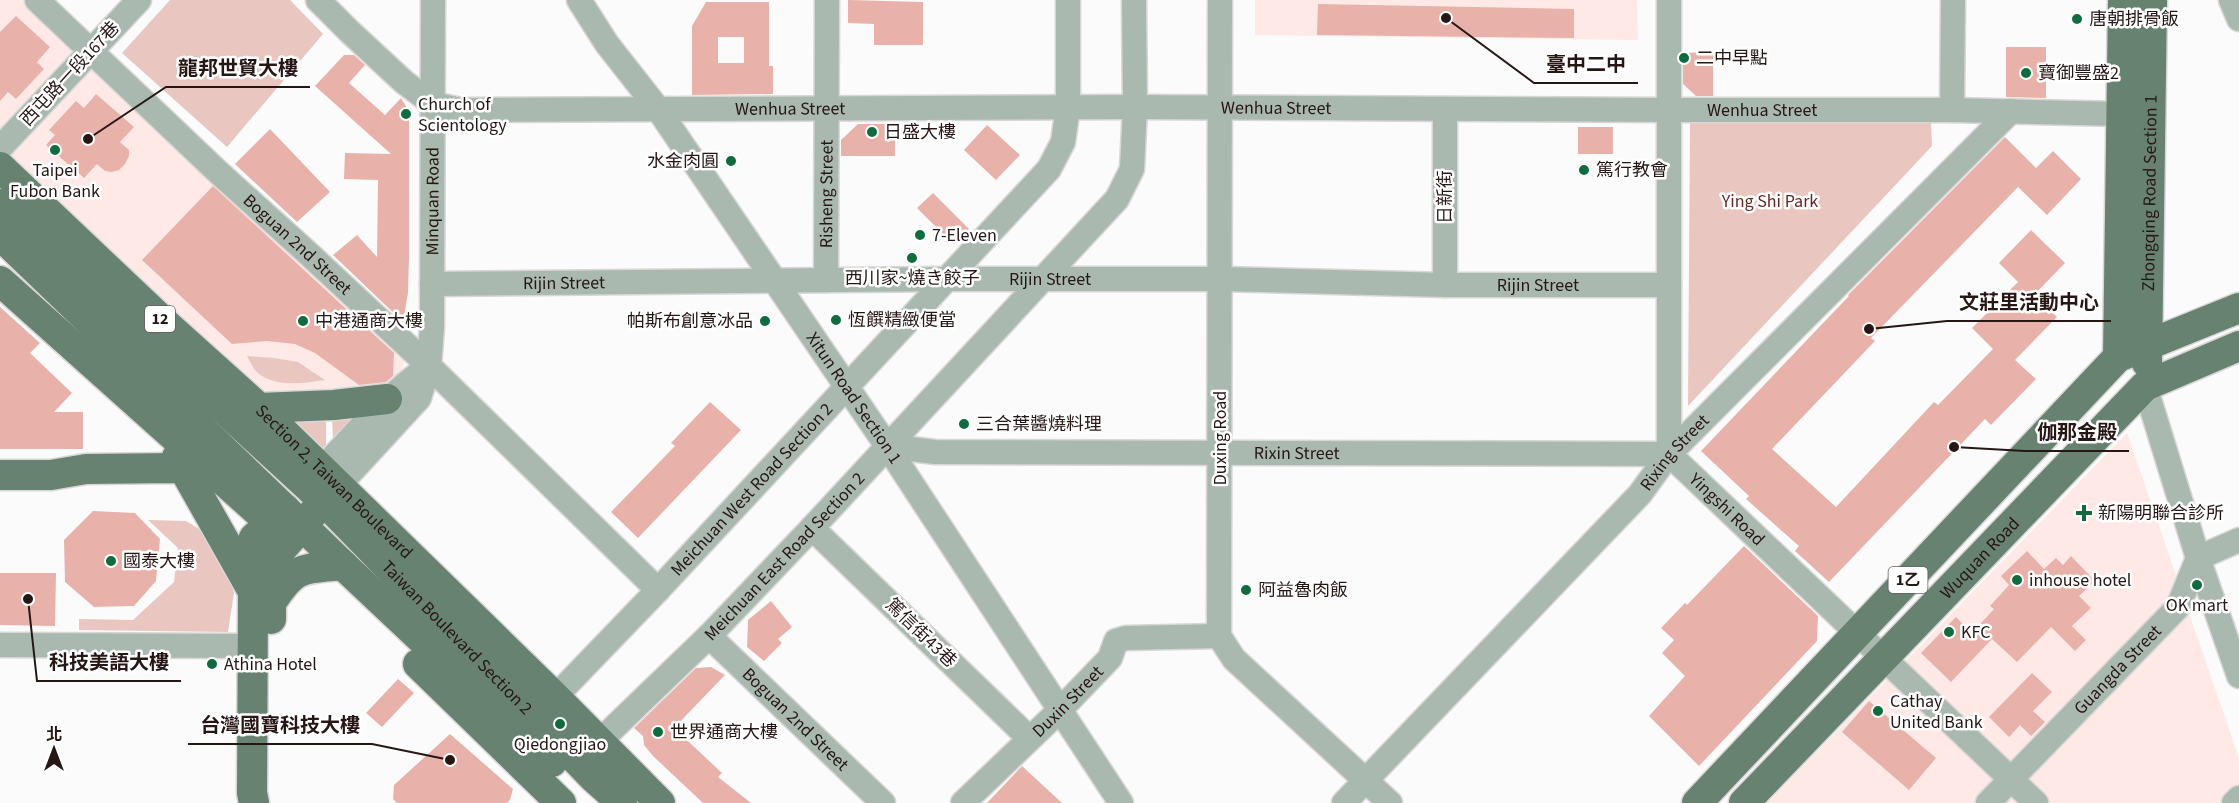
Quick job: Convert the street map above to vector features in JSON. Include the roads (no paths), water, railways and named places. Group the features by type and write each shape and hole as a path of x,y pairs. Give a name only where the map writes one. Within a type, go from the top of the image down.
{"main road":[{"name":"Zhongqing Road Section 1","path":"2118,357 2122,0"},
{"name":"Zhongqing Road Section 1","path":"2145,386 2148,346 2152,0"},
{"name":"Section 2, Taiwan Boulevard","path":"0,167 169,327 259,408 323,486 555,697 660,803"},
{"name":"Taiwan Boulevard Section 2","path":"0,204 323,486 594,778 622,803"},
{"path":"0,235 249,489 331,566 554,800"},
{"path":"0,281 153,416 199,478 262,597 299,570 331,566"},
{"path":"2145,386 2118,357 2239,308"},
{"name":"Wuquan Road","path":"1744,803 2145,386 2239,346"},
{"name":"Wuquan Road","path":"1715,797 1857,634 2118,357"},
{"path":"259,408 334,405 387,399"},
{"path":"0,476 51,476 86,469 199,478 249,489 323,486"},
{"name":"Minquan Road","path":"254,803 252,793 253,646 262,597 287,525 323,486"},
{"name":"Taiwan Boulevard Section 2","path":"331,566 595,803"},
{"name":"Minquan Road","path":"262,597 270,794 268,803"}],"street":[{"name":"Boguan 2nd Street","path":"37,0 218,172 429,366 658,590"},
{"name":"西屯路一段167巷","path":"0,148 139,0"},
{"path":"318,0 404,82 432,104"},
{"name":"Minquan Road","path":"323,486 419,398 429,366 432,327 432,0"},
{"name":"Xitun Road Section 1","path":"579,0 607,44 658,109 887,446 1121,803"},
{"name":"Risheng Street","path":"826,280 827,0"},
{"name":"Meichuan West Road Section 2","path":"555,697 949,279 1049,169 1063,142 1068,107 1068,0"},
{"name":"Meichuan East Road Section 2","path":"600,741 709,636 1117,200 1132,169 1136,107 1134,0"},
{"name":"Duxing Road","path":"1219,636 1220,0"},
{"path":"1669,0 1669,454"},
{"path":"1952,110 1953,0"},
{"path":"2231,0 2239,19"},
{"name":"Wenhua Street","path":"432,104 470,110 1136,107 1952,110 2121,114"},
{"name":"日新街","path":"1444,285 1445,109"},
{"name":"Rixing Street","path":"1344,803 1641,494 1669,454 2011,111"},
{"name":"Rijin Street","path":"432,284 1221,279 1444,285 1669,285"},
{"name":"Minquan Road","path":"323,486 387,399 429,366"},
{"path":"2145,386 2239,676"},
{"name":"Rixin Street","path":"887,446 935,452 1669,454"},
{"name":"Yingshi Road","path":"1669,454 2036,803"},
{"name":"篤信街43巷","path":"812,528 1029,738"},
{"path":"2199,558 2239,540"},
{"name":"Guangda Street","path":"1988,803 2178,607 2199,558"},
{"name":"Boguan 2nd Street","path":"709,636 883,803"},
{"path":"1219,636 1234,659 1367,779 1390,803"},
{"name":"Duxin Street","path":"963,803 1059,711 1110,658 1116,641 1126,638 1219,636"},
{"path":"0,645 253,646"},
{"path":"2234,803 2239,798"}],"place":[{"name":"臺中二中","path":"1446,18"},
{"name":"唐朝排骨飯","path":"2077,19"},
{"name":"二中早點","path":"1684,58"},
{"name":"寶御豐盛2","path":"2026,73"},
{"name":"Church of Scientology","path":"406,114"},
{"name":"日盛大樓","path":"872,132"},
{"name":"龍邦世貿大樓","path":"88,139"},
{"name":"Taipei Fubon Bank","path":"55,150"},
{"name":"水金肉圓","path":"731,161"},
{"name":"篤行教會","path":"1584,170"},
{"name":"7-Eleven","path":"920,235"},
{"name":"西川家~燒き餃子","path":"912,258"},
{"name":"恆饌精緻便當","path":"836,320"},
{"name":"中港通商大樓","path":"303,321"},
{"name":"帕斯布創意冰品","path":"765,321"},
{"name":"文莊里活動中心","path":"1869,329"},
{"name":"三合葉醬燒料理","path":"964,424"},
{"name":"伽那金殿","path":"1954,447"},
{"name":"新陽明聯合診所","path":"2084,513"},
{"name":"國泰大樓","path":"111,561"},
{"name":"inhouse hotel","path":"2017,580"},
{"name":"OK mart","path":"2197,585"},
{"name":"阿益魯肉飯","path":"1246,590"},
{"name":"科技美語大樓","path":"28,599"},
{"name":"KFC","path":"1949,632"},
{"name":"Athina Hotel","path":"212,664"},
{"name":"Cathay United Bank","path":"1878,711"},
{"name":"Qiedongjiao","path":"560,724"},
{"name":"世界通商大樓","path":"658,732"},
{"name":"台灣國寶科技大樓","path":"450,760"}],"park label":[{"name":"Ying Shi Park","path":"1770,201"}]}
